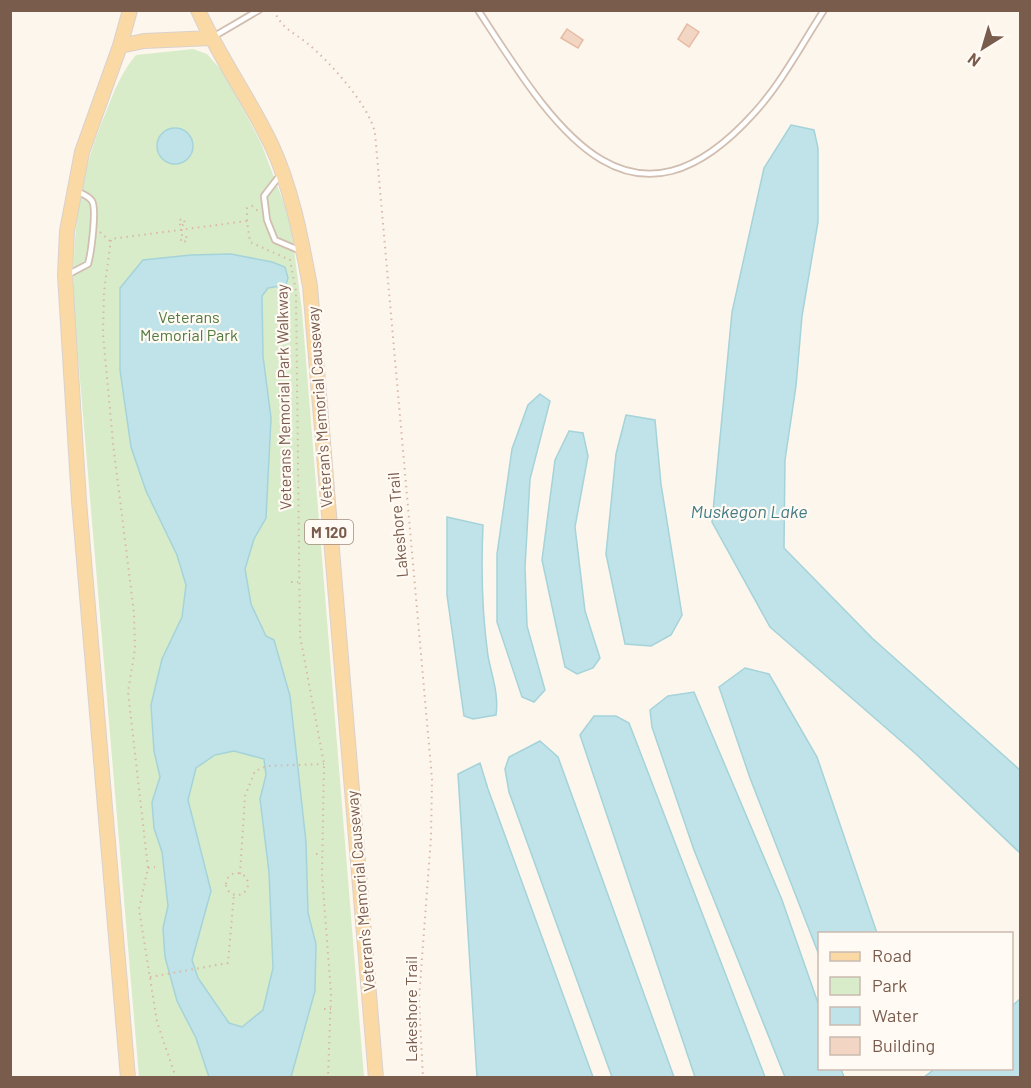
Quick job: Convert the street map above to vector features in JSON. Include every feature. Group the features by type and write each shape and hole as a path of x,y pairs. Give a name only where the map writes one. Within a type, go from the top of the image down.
{"main road":[{"path":"129,1077 79,501 65,275 73,189 96,108 120,46 130,10"},
{"name":"Veteran's Memorial Causeway","path":"198,10 211,38 242,89 282,172 310,286 376,1077"},
{"path":"120,46 144,41 211,38"}],"lane":[{"path":"211,38 259,10"},
{"path":"478,10 517,70 575,139 612,168 646,176 675,171 726,141 756,111 824,10"},
{"path":"282,172 265,192 263,201 267,218 275,240 303,252"},
{"path":"65,275 81,270 88,264 93,226 92,201 73,189"}],"path":[{"name":"Lakeshore Trail","path":"274,10 281,25 316,52 372,120 379,162 432,779 431,837 419,999 423,1077"},
{"path":"176,1077 157,1022 140,909 148,868 135,728 128,692 135,649 134,613 113,443 103,334 104,292 111,239 247,221 247,208 252,206 267,218"},
{"name":"Veterans Memorial Park Walkway","path":"247,221 250,242 290,260 296,291 300,636 324,764 322,854 331,1009 328,1077"},
{"path":"182,225 183,235"},
{"path":"93,226 111,242"},
{"path":"290,423 296,422"},
{"path":"291,582 298,582"},
{"path":"240,874 245,796 255,771 267,766 324,764"},
{"path":"316,854 322,854"},
{"path":"148,868 155,867"},
{"path":"232,874 240,874 246,879 247,886 244,892 234,894 227,888 226,881 232,874"},
{"path":"150,977 228,963 234,894"},
{"path":"324,1009 331,1009"}],"green space":[{"name":"Veterans Memorial Park","path":"193,49 207,54 224,73 261,143 290,219 302,311 364,1077 139,1077 73,297 76,225 89,159 118,82 126,69 136,55"}],"water":[{"name":"Muskegon Lake","path":"791,125 814,130 818,148 818,222 802,316 796,386 785,460 784,548 872,638 1020,770 1020,853 916,754 770,627 712,522 732,312 764,168"},
{"path":"175,128 188,133 193,146 188,159 175,164 162,159 157,146 162,133"},
{"path":"231,254 272,262 285,267 288,278 286,285 268,288 262,296 263,356 271,418 266,518 254,539 245,569 251,604 266,636 274,640 290,696 306,842 308,913 316,944 315,991 291,1077 209,1077 196,1038 177,1001 165,957 163,928 168,906 162,852 154,828 152,802 160,777 154,751 151,705 162,659 182,617 186,585 177,555 146,491 131,447 120,370 120,288 143,260","holes":["234,751 264,759 266,775 260,799 269,872 273,968 263,1010 242,1027 229,1023 198,978 192,960 211,891 188,800 196,768 215,755"]},
{"path":"540,394 550,401 530,479 525,567 527,626 545,690 534,702 522,697 497,622 497,554 512,449 528,405"},
{"path":"626,415 655,420 661,484 682,615 671,635 651,646 625,644 606,554 616,454"},
{"path":"569,431 583,433 588,456 575,527 585,611 600,658 593,668 577,674 565,667 542,560 555,460"},
{"path":"447,517 483,525 483,607 488,656 496,693 496,715 473,719 464,716 447,595"},
{"path":"745,668 769,674 817,757 877,932 818,932 818,952 750,778 719,687"},
{"path":"694,692 782,900 818,1003 818,1070 841,1070 844,1077 785,1077 694,850 652,727 650,710 668,696"},
{"path":"594,716 616,716 629,723 765,1077 695,1077 580,735"},
{"path":"540,741 558,757 674,1077 612,1077 509,792 505,769 509,757"},
{"path":"480,763 593,1077 477,1077 458,774"},
{"path":"1020,999 1020,1077 924,1077 934,1070 1013,1070 1013,1005"}],"building":[{"path":"687,24 699,32 689,47 678,39"},
{"path":"567,29 583,40 578,48 561,38"}]}
